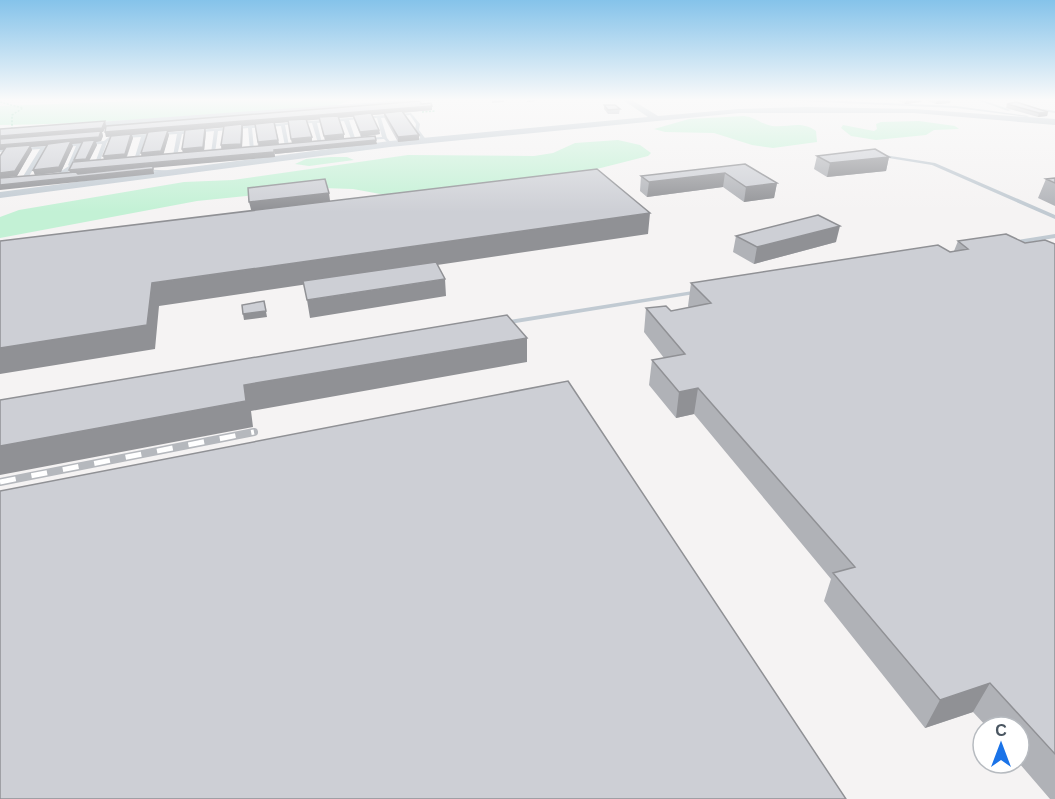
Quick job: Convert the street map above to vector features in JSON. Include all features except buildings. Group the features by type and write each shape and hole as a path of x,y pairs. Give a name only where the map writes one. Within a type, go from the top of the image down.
{"street":[{"path":"0,195 181,172 387,141 425,141 462,137"}],"lane":[{"path":"97,163 105,142 110,138 118,137"},
{"path":"136,160 143,137"},
{"path":"175,156 179,137"},
{"path":"213,153 215,137"},
{"path":"251,137 252,150"},
{"path":"285,137 287,146"},
{"path":"318,137 320,144"},
{"path":"343,141 387,141 386,137"},
{"path":"422,137 425,141"},
{"path":"0,158 2,151 105,142"},
{"path":"309,144 332,142"},
{"path":"48,176 59,175 70,165 79,145"},
{"path":"275,147 298,145"},
{"path":"25,178 43,148"},
{"path":"242,150 264,148"},
{"path":"203,154 222,152"},
{"path":"165,157 184,155"},
{"path":"866,156 909,158 933,164 1055,217"},
{"path":"126,160 146,159"},
{"path":"70,165 107,162"},
{"path":"104,174 156,169 181,172"},
{"path":"17,179 37,177"},
{"path":"996,245 1055,236"},
{"path":"492,325 703,291"}],"green space":[{"path":"728,137 817,137 817,142 773,148 752,145"},
{"path":"859,137 903,137 876,140"},
{"path":"618,140 640,145 651,153 648,156 581,173 386,195 353,189 323,188 197,201 0,238 0,217 19,210 184,182 233,180 408,155 534,156 553,153 575,143"},
{"path":"347,157 354,160 309,166 295,164 306,159"}],"railway":[{"path":"0,482 254,432"}]}
